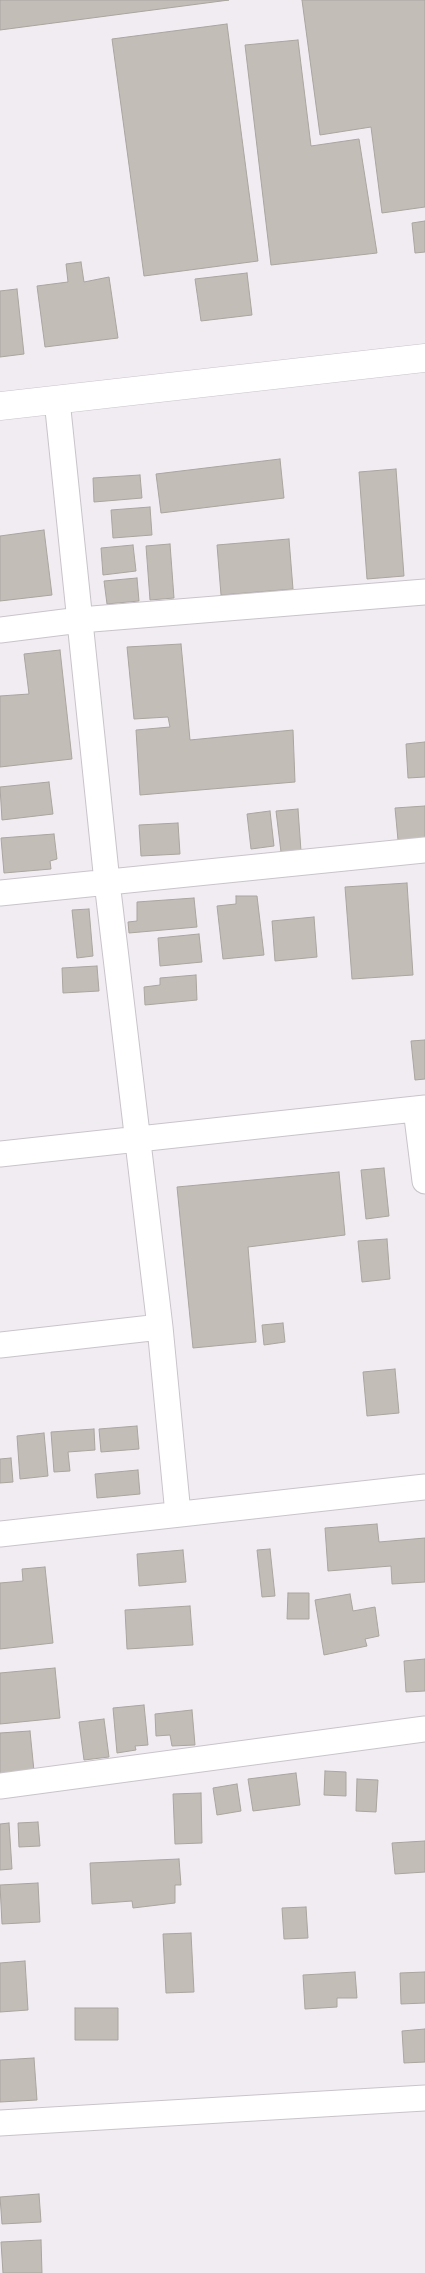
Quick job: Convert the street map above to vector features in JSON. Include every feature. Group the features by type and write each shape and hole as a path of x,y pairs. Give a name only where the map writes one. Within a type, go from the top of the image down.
{"street":[{"path":"0,406 425,358"},
{"path":"56,400 107,882 160,1327 178,1514"},
{"path":"0,630 80,620 425,592"},
{"path":"0,893 425,850"},
{"path":"0,1154 421,1108 425,1180"},
{"path":"0,1345 160,1327"},
{"path":"0,1534 425,1487"},
{"path":"0,1786 425,1728"},
{"path":"0,2123 425,2098"}],"building":[{"path":"0,0 229,0 0,30"},
{"path":"302,0 425,0 425,207 382,213 371,127 320,135"},
{"path":"227,24 258,261 144,276 112,39"},
{"path":"298,40 311,146 359,139 377,253 271,265 245,45"},
{"path":"425,221 425,252 415,253 412,223"},
{"path":"81,262 84,282 109,277 118,338 45,347 37,286 68,282 66,264"},
{"path":"247,273 252,315 201,321 195,279"},
{"path":"17,289 24,354 0,357 0,291"},
{"path":"280,459 284,498 161,513 156,474"},
{"path":"396,469 404,576 367,579 359,472"},
{"path":"140,475 142,498 94,502 93,478"},
{"path":"150,507 152,535 113,538 111,510"},
{"path":"44,530 52,595 0,601 0,536"},
{"path":"289,539 293,589 221,595 217,545"},
{"path":"170,544 174,598 150,600 146,546"},
{"path":"133,545 136,571 103,575 101,548"},
{"path":"137,578 139,601 107,604 104,581"},
{"path":"181,644 190,740 293,730 295,782 140,795 136,730 170,727 168,717 134,719 127,647"},
{"path":"60,650 72,759 0,767 0,696 29,694 24,654"},
{"path":"425,742 425,777 408,778 406,744"},
{"path":"49,782 53,814 2,820 0,787"},
{"path":"425,806 425,838 398,840 395,808"},
{"path":"298,809 301,851 281,852 276,811"},
{"path":"270,811 274,846 251,849 247,814"},
{"path":"178,823 180,854 141,856 139,825"},
{"path":"54,834 57,859 50,861 51,869 4,873 1,838"},
{"path":"407,883 413,975 352,979 345,887"},
{"path":"236,896 257,896 264,955 223,959 217,906 236,904"},
{"path":"194,898 197,927 129,933 128,922 137,921 137,902"},
{"path":"89,909 93,956 77,958 72,910"},
{"path":"314,917 317,957 275,961 272,921"},
{"path":"199,934 202,962 160,966 158,938"},
{"path":"97,966 99,991 63,993 62,968"},
{"path":"196,975 197,1000 145,1005 144,987 160,985 160,978"},
{"path":"425,1040 425,1079 415,1080 411,1041"},
{"path":"384,1168 389,1216 366,1219 361,1170"},
{"path":"339,1172 345,1235 248,1247 256,1342 193,1348 177,1187"},
{"path":"387,1239 390,1279 362,1282 358,1241"},
{"path":"283,1323 285,1342 264,1345 262,1325"},
{"path":"395,1369 399,1413 367,1416 363,1372"},
{"path":"137,1426 139,1449 101,1452 99,1429"},
{"path":"94,1429 95,1450 68,1452 70,1471 54,1472 51,1432"},
{"path":"44,1433 48,1476 20,1479 17,1436"},
{"path":"11,1458 13,1482 0,1483 0,1459"},
{"path":"138,1470 140,1494 97,1498 95,1474"},
{"path":"377,1524 379,1542 425,1538 425,1582 392,1584 391,1566 328,1571 325,1528"},
{"path":"270,1549 275,1596 262,1597 257,1550"},
{"path":"183,1550 186,1582 139,1586 137,1554"},
{"path":"45,1567 53,1643 0,1649 0,1583 23,1581 22,1569"},
{"path":"288,1593 309,1593 309,1619 287,1619"},
{"path":"350,1594 353,1611 375,1607 379,1636 365,1639 367,1646 324,1655 315,1600"},
{"path":"190,1606 193,1645 127,1649 125,1610"},
{"path":"425,1659 425,1691 406,1692 404,1661"},
{"path":"55,1668 60,1718 0,1724 0,1673"},
{"path":"144,1705 148,1745 135,1746 136,1750 117,1753 113,1708"},
{"path":"192,1710 195,1745 172,1746 170,1735 156,1736 155,1714"},
{"path":"104,1719 109,1757 84,1760 79,1722"},
{"path":"30,1731 34,1771 0,1774 0,1733"},
{"path":"325,1771 346,1772 346,1796 324,1795"},
{"path":"296,1773 300,1805 253,1811 248,1779"},
{"path":"357,1779 378,1780 376,1812 356,1811"},
{"path":"237,1784 241,1811 217,1815 213,1788"},
{"path":"201,1793 202,1843 175,1844 173,1794"},
{"path":"38,1822 40,1846 19,1847 18,1823"},
{"path":"9,1823 12,1869 0,1870 0,1824"},
{"path":"425,1841 425,1872 395,1874 392,1843"},
{"path":"179,1859 181,1885 175,1885 175,1903 133,1908 132,1901 92,1904 90,1863"},
{"path":"38,1883 40,1922 2,1924 0,1885"},
{"path":"306,1907 308,1938 284,1939 282,1908"},
{"path":"191,1933 194,1992 166,1993 163,1934"},
{"path":"25,1961 28,2010 0,2012 0,1963"},
{"path":"355,1972 357,1998 337,1998 337,2007 305,2009 303,1975"},
{"path":"425,1972 425,2003 401,2004 400,1973"},
{"path":"75,2008 118,2008 118,2040 75,2040"},
{"path":"425,2029 425,2062 404,2063 402,2031"},
{"path":"34,2058 37,2100 0,2102 0,2060"},
{"path":"39,2194 41,2222 2,2224 0,2197"},
{"path":"41,2240 42,2273 3,2273 1,2242"}]}
